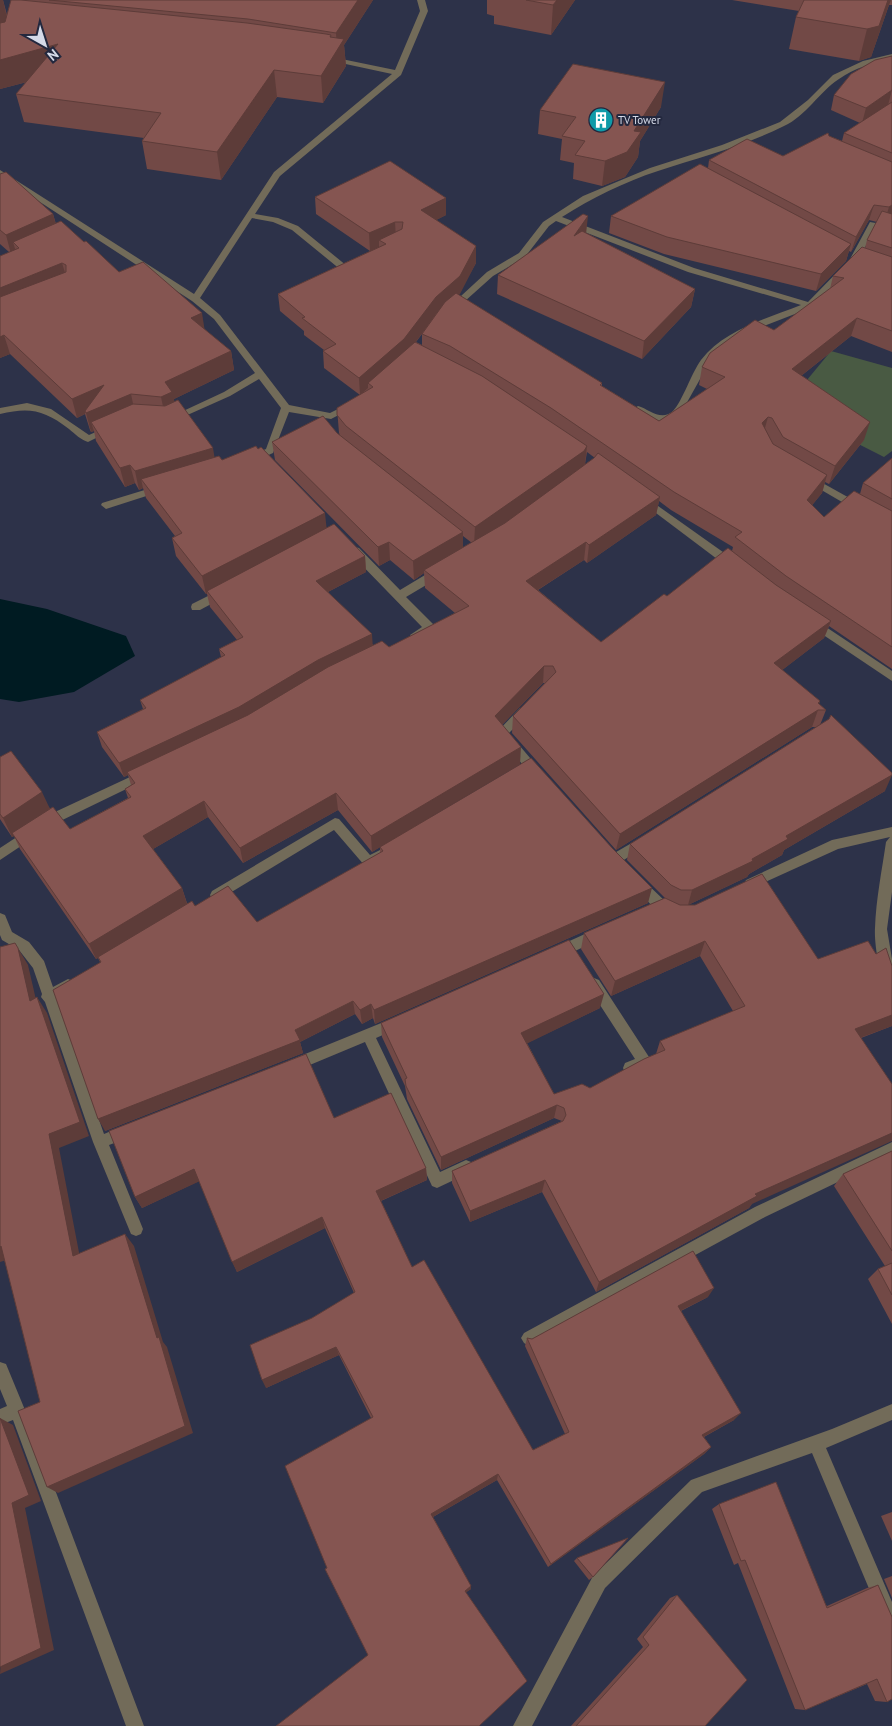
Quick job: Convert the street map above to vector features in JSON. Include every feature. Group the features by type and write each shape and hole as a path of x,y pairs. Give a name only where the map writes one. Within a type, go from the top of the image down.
{"street":[{"path":"195,299 277,174 398,73 424,11 421,0"},
{"path":"319,56 398,73"},
{"path":"456,308 490,274 522,254 546,224 586,198 654,170 678,165 783,124 811,102 836,76 866,63 892,56"},
{"path":"0,172 78,228 195,299 216,317 286,408 331,416 362,400"},
{"path":"250,215 275,220 295,228 344,268"},
{"path":"556,218 691,270 810,305"},
{"path":"626,402 651,417 665,418 676,414 705,362 723,343 748,329 810,305 855,260 873,224 892,229"},
{"path":"159,420 166,421 227,394 260,374"},
{"path":"0,411 16,406 37,406 66,422 88,439 120,425"},
{"path":"238,464 264,459 270,451 286,408"},
{"path":"328,427 331,416"},
{"path":"799,473 867,513"},
{"path":"106,505 168,486"},
{"path":"633,491 739,570"},
{"path":"344,540 430,628 404,641"},
{"path":"398,596 448,566"},
{"path":"196,606 231,588"},
{"path":"807,619 892,677"},
{"path":"534,701 502,733 525,768 543,780"},
{"path":"0,855 48,820 157,769"},
{"path":"208,900 334,823 369,862 395,846"},
{"path":"741,889 836,844 892,832"},
{"path":"648,838 618,862 656,908 682,913"},
{"path":"892,842 881,929 888,977 892,983"},
{"path":"0,920 3,937 24,946 39,965 48,997 100,1142 136,1229"},
{"path":"543,959 573,951 606,930"},
{"path":"586,972 644,1061 619,1074"},
{"path":"48,997 82,977"},
{"path":"278,1072 404,1020"},
{"path":"368,1035 437,1180 482,1160"},
{"path":"100,1142 144,1125"},
{"path":"529,1338 760,1212 892,1150"},
{"path":"0,1370 17,1410 135,1726"},
{"path":"0,1417 17,1410"},
{"path":"522,1726 599,1582 697,1486 816,1443 892,1412"},
{"path":"816,1443 892,1623"}],"green space":[{"path":"831,351 892,368 892,451 884,457 801,415 802,386"}],"water":[{"path":"0,599 47,609 126,636 135,656 74,692 19,702 0,699"}],"building":[{"path":"11,0 247,23 326,34 331,35 330,37 344,39 321,76 274,70 217,152 142,141 161,113 16,94 58,44 0,60 0,23 5,22"},
{"path":"49,0 358,0 336,33 248,19"},
{"path":"526,0 557,0 553,5"},
{"path":"804,0 888,0 879,26 867,29 796,17"},
{"path":"892,56 892,90 866,108 834,95 851,74 875,60"},
{"path":"573,64 665,82 634,131 641,132 627,152 605,161 575,155 585,141 562,136 576,117 540,110"},
{"path":"892,102 892,153 844,133"},
{"path":"828,133 829,136 892,162 892,205 889,207 874,205 856,237 709,160 747,139 783,156"},
{"path":"390,161 446,198 421,210 476,246 460,276 436,297 404,339 359,378 323,351 336,344 302,318 305,317 278,294 386,244 379,240 402,229 403,222 395,222 369,233 315,197"},
{"path":"700,164 851,244 821,274 667,237 611,216"},
{"path":"6,172 53,214 6,235 0,230 0,174"},
{"path":"882,211 892,214 892,248 867,240"},
{"path":"583,214 588,216 574,236 582,231 695,289 644,341 498,275"},
{"path":"61,221 119,272 143,262 202,313 191,318 231,351 165,382 172,392 161,397 131,394 86,413 85,411 104,385 72,399 4,335 0,337 0,297 66,272 66,265 62,263 0,288 0,256 19,248 13,242"},
{"path":"862,247 892,257 892,331 857,318 792,369 870,422 835,466 783,437 772,418 768,417 762,423 773,444 827,475 807,500 824,517 854,491 892,511 892,647 786,576 735,537 742,532 674,492 551,408 450,346 422,334 445,302 456,293 602,383 600,385 659,421 725,377 702,367 710,353 755,320 774,330 844,278 833,276"},
{"path":"415,342 482,376 587,446 584,451 475,527 346,426 337,415 337,408 373,387 368,383"},
{"path":"178,400 213,448 135,471 130,465 120,468 91,422 133,404 165,406"},
{"path":"323,416 337,433 463,532 413,561 389,542 378,547 272,442"},
{"path":"256,446 258,449 261,447 325,513 202,576 172,538 182,533 141,479 219,456 222,460"},
{"path":"598,453 660,497 589,545 586,542 526,581 601,642 664,594 667,596 728,548 776,585 831,621 774,663 820,701 818,703 826,710 818,710 620,834 513,716 556,672 553,666 544,666 495,716 521,747 371,836 336,793 240,848 204,801 143,836 182,888 89,944 12,833 53,807 70,829 131,797 125,789 135,783 127,772 248,715 328,667 382,641 389,647 469,606 424,570 505,523 594,458"},
{"path":"892,458 892,499 863,483"},
{"path":"334,524 365,556 316,581 372,634 318,660 239,707 119,763 97,732 146,708 140,700 225,655 219,649 243,637 207,591"},
{"path":"831,715 892,775 786,836 788,839 752,859 753,861 692,890 681,890 671,885 630,844 829,719"},
{"path":"11,751 42,792 3,818 0,814 0,757"},
{"path":"531,758 613,849 652,888 374,1010 371,1004 360,1010 353,1001 295,1030 300,1040 98,1119 53,990 101,962 98,957 192,901 195,906 228,886 257,922 383,851 380,847"},
{"path":"762,874 818,959 868,941 876,954 886,948 892,966 892,1015 855,1029 892,1084 892,1133 755,1194 757,1196 599,1282 545,1180 470,1211 452,1171 563,1121 566,1115 564,1108 557,1105 441,1157 406,1086 405,1079 407,1078 381,1023 569,940 604,994 521,1033 554,1094 582,1084 590,1088 665,1050 660,1041 745,1006 705,941 615,981 584,933 665,898 680,905 695,905"},
{"path":"15,943 18,948 30,1001 37,997 80,1122 49,1134 73,1256 125,1234 157,1338 159,1337 185,1426 47,1487 18,1411 40,1402 0,1247 0,947"},
{"path":"306,1054 334,1118 391,1093 426,1168 376,1191 412,1267 424,1260 533,1450 569,1432 527,1338 532,1339 693,1251 714,1288 678,1306 741,1413 702,1435 711,1447 551,1564 498,1474 431,1514 471,1586 465,1591 527,1681 479,1726 276,1726 368,1655 325,1569 327,1568 285,1466 373,1417 336,1347 262,1380 250,1345 312,1318 355,1292 322,1217 232,1262 194,1169 135,1197 109,1131"},
{"path":"892,1151 892,1251 843,1174"},
{"path":"892,1263 892,1295 878,1269"},
{"path":"0,1418 29,1495 12,1503 41,1648 0,1667"},
{"path":"776,1482 827,1608 878,1585 892,1617 892,1699 887,1702 877,1679 805,1710 745,1560 741,1561 719,1504"},
{"path":"628,1538 593,1577 577,1558"},
{"path":"677,1595 747,1680 705,1726 576,1726 649,1645 643,1637"}],"place":[{"name":"TV Tower","path":"601,120"}]}
